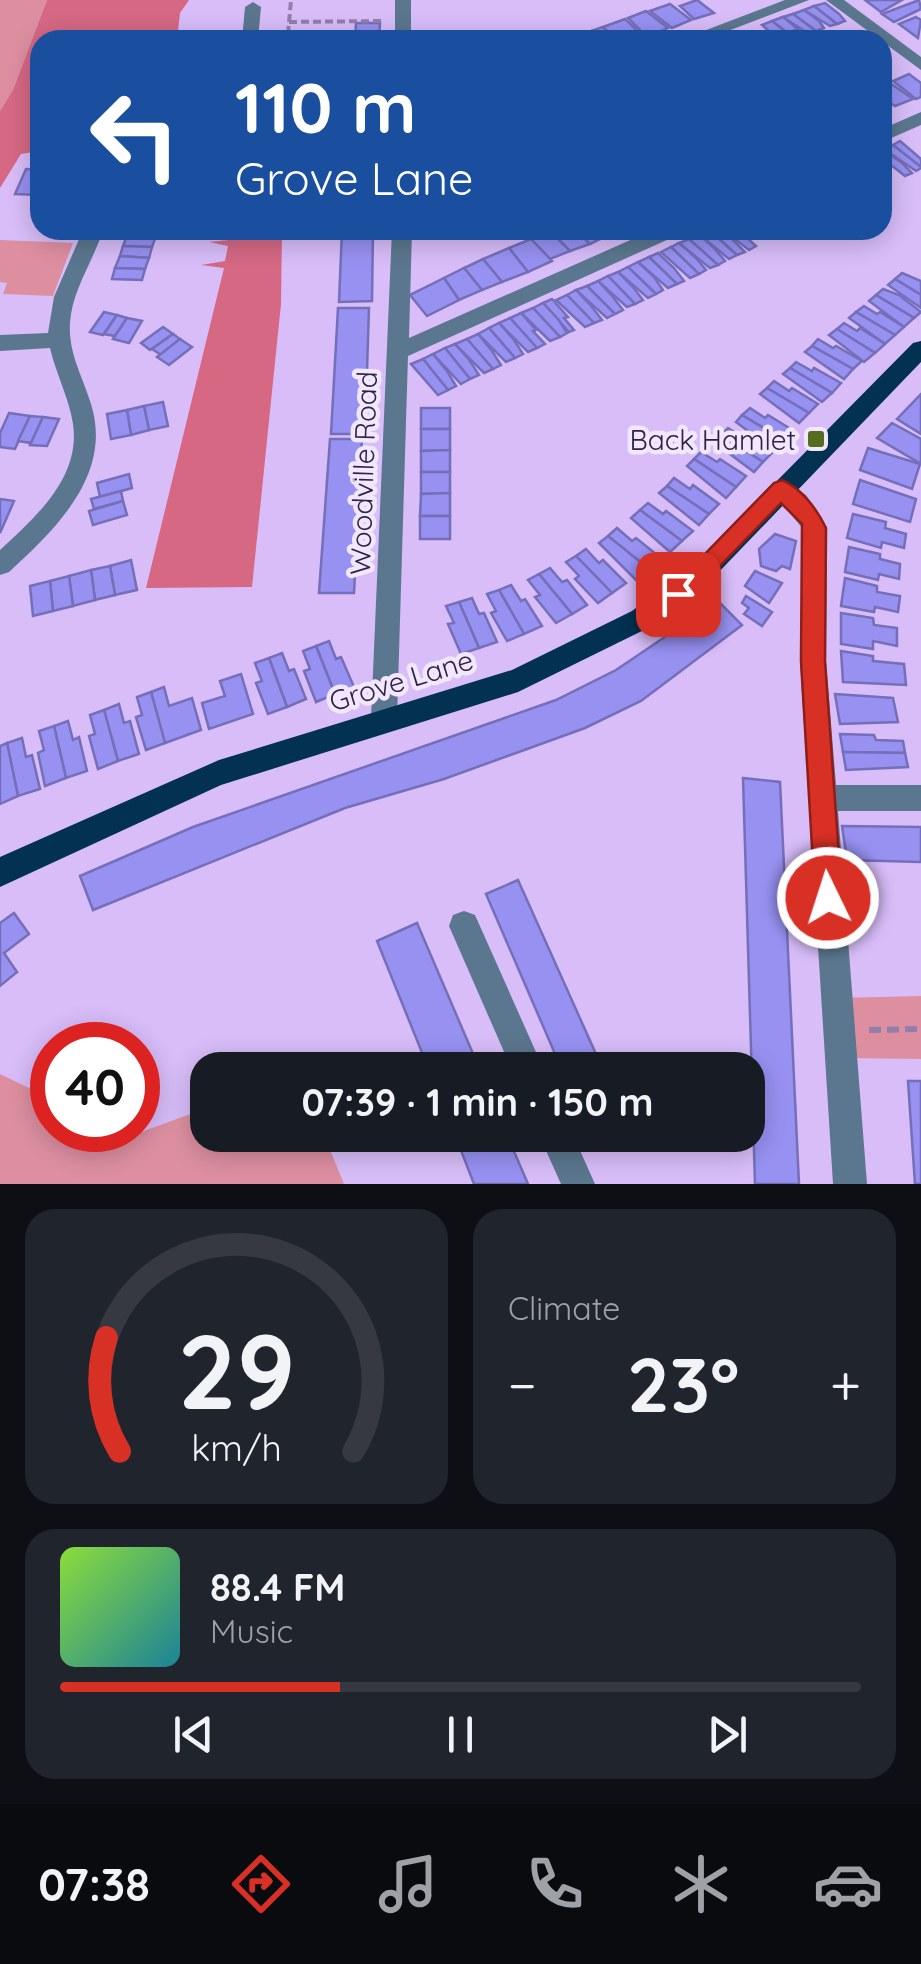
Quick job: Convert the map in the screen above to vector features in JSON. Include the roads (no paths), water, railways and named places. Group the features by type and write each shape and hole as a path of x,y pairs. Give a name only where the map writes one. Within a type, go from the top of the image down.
{"main road":[{"name":"Grove Lane","path":"0,872 137,806 219,773 518,680 641,620 705,570 921,349"}],"street":[{"path":"402,30 403,0"},
{"path":"716,30 801,0"},
{"path":"834,0 874,30"},
{"path":"251,30 254,7"},
{"path":"892,43 921,65"},
{"path":"892,131 921,118"},
{"path":"0,566 52,516 78,472 84,421 59,340 64,288 87,240"},
{"name":"Woodville Road","path":"384,719 402,240"},
{"path":"398,352 649,240"},
{"path":"0,343 59,340"},
{"path":"782,489 798,502 815,528 813,661 850,1184"},
{"path":"821,798 921,798"},
{"path":"464,926 520,1052"},
{"path":"564,1152 578,1184"}],"place":[{"name":"Back Hamlet","path":"816,439"}]}
